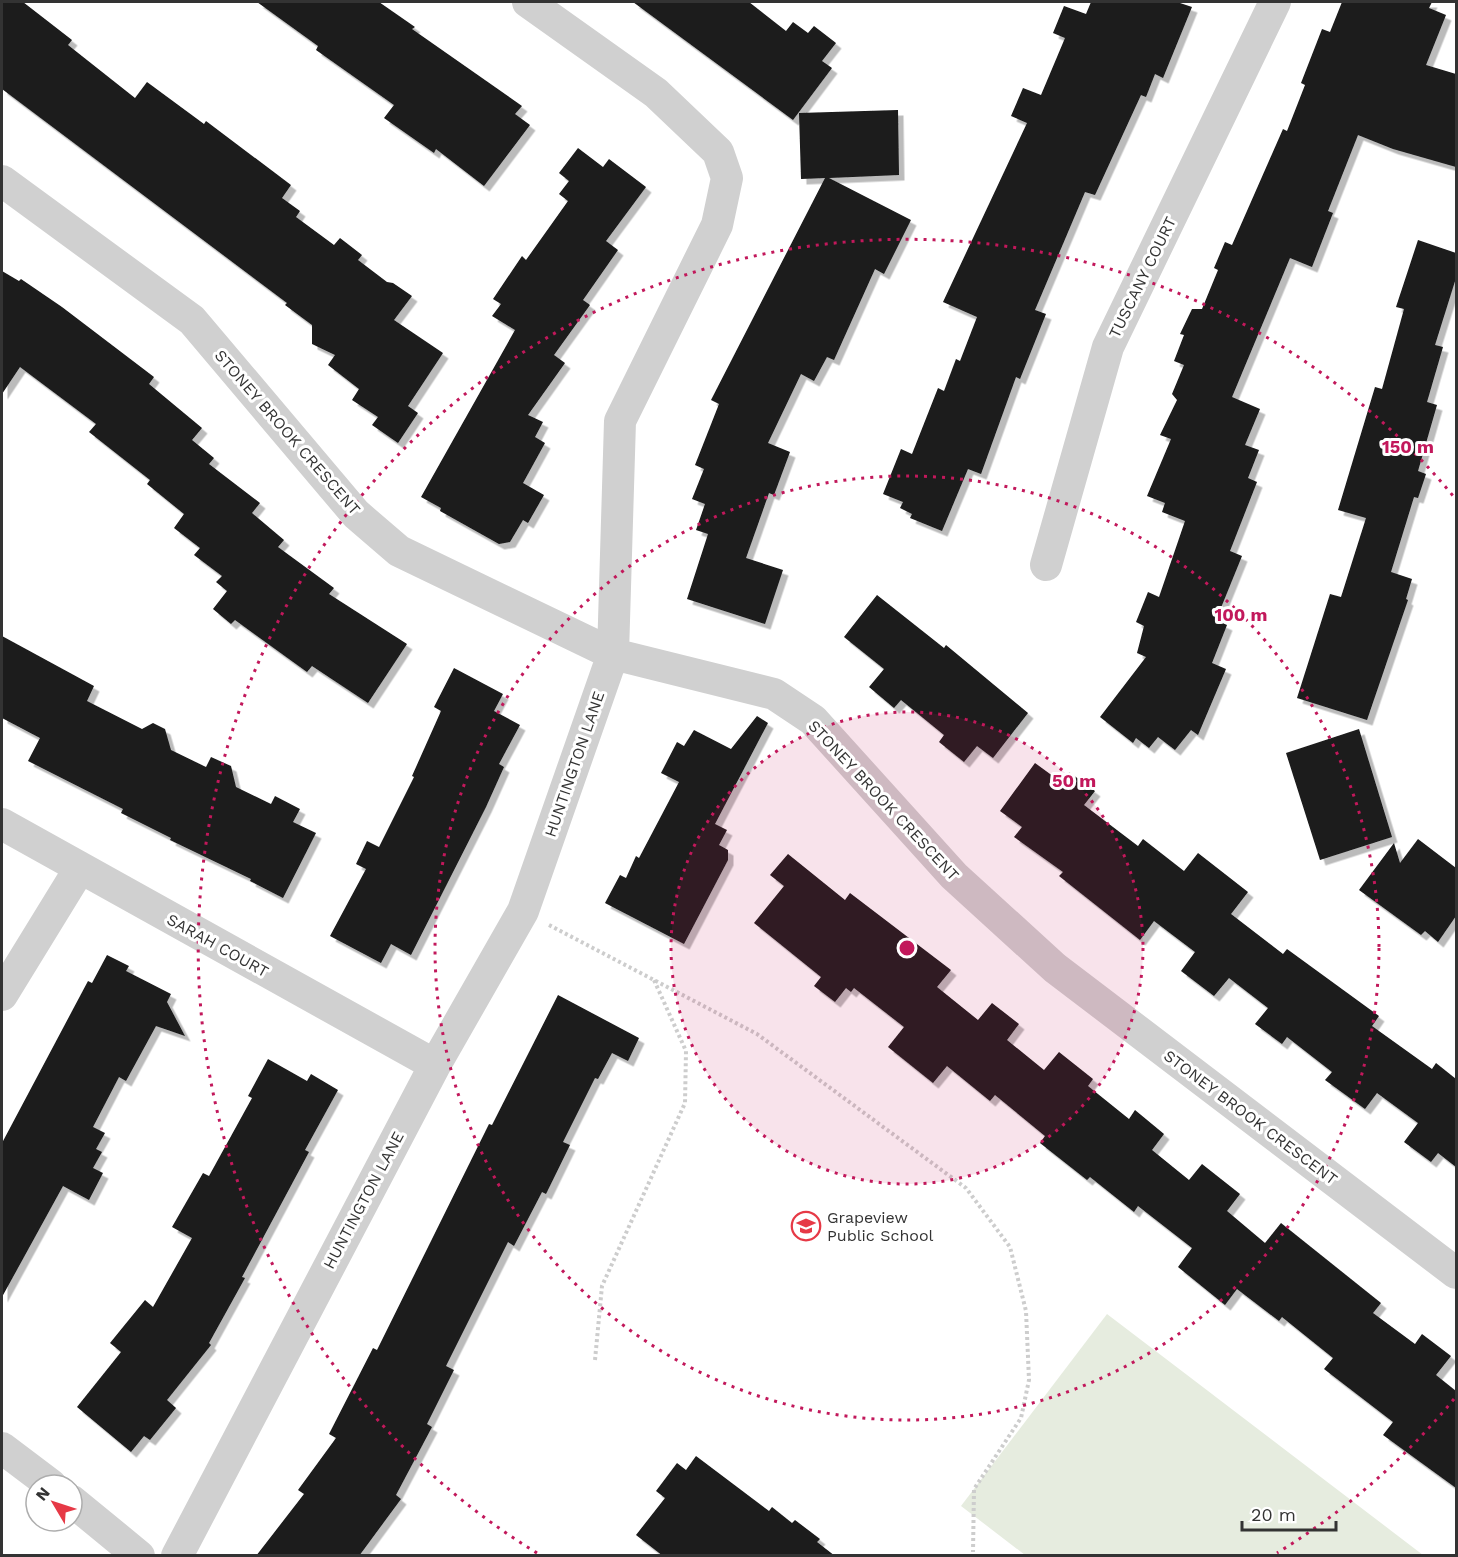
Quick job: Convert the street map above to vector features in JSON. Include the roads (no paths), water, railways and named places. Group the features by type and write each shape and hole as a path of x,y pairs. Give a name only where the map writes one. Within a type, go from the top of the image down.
{"street":[{"name":"HUNTINGTON LANE","path":"177,1556 435,1065 523,911 613,654 620,422 717,225 727,178 718,152 656,93 528,2"},
{"name":"TUSCANY COURT","path":"1046,566 1108,348 1275,2"},
{"name":"STONEY BROOK CRESCENT","path":"2,181 192,320 356,514 399,551 613,654 774,694 813,720 954,876 1055,968 1456,1273"},
{"name":"SARAH COURT","path":"2,824 435,1065"},
{"path":"2,994 80,868"},
{"path":"2,1448 35,1473"},
{"path":"84,1511 139,1556"}],"place":[{"name":"Grapeview Public School","path":"806,1226"}]}
